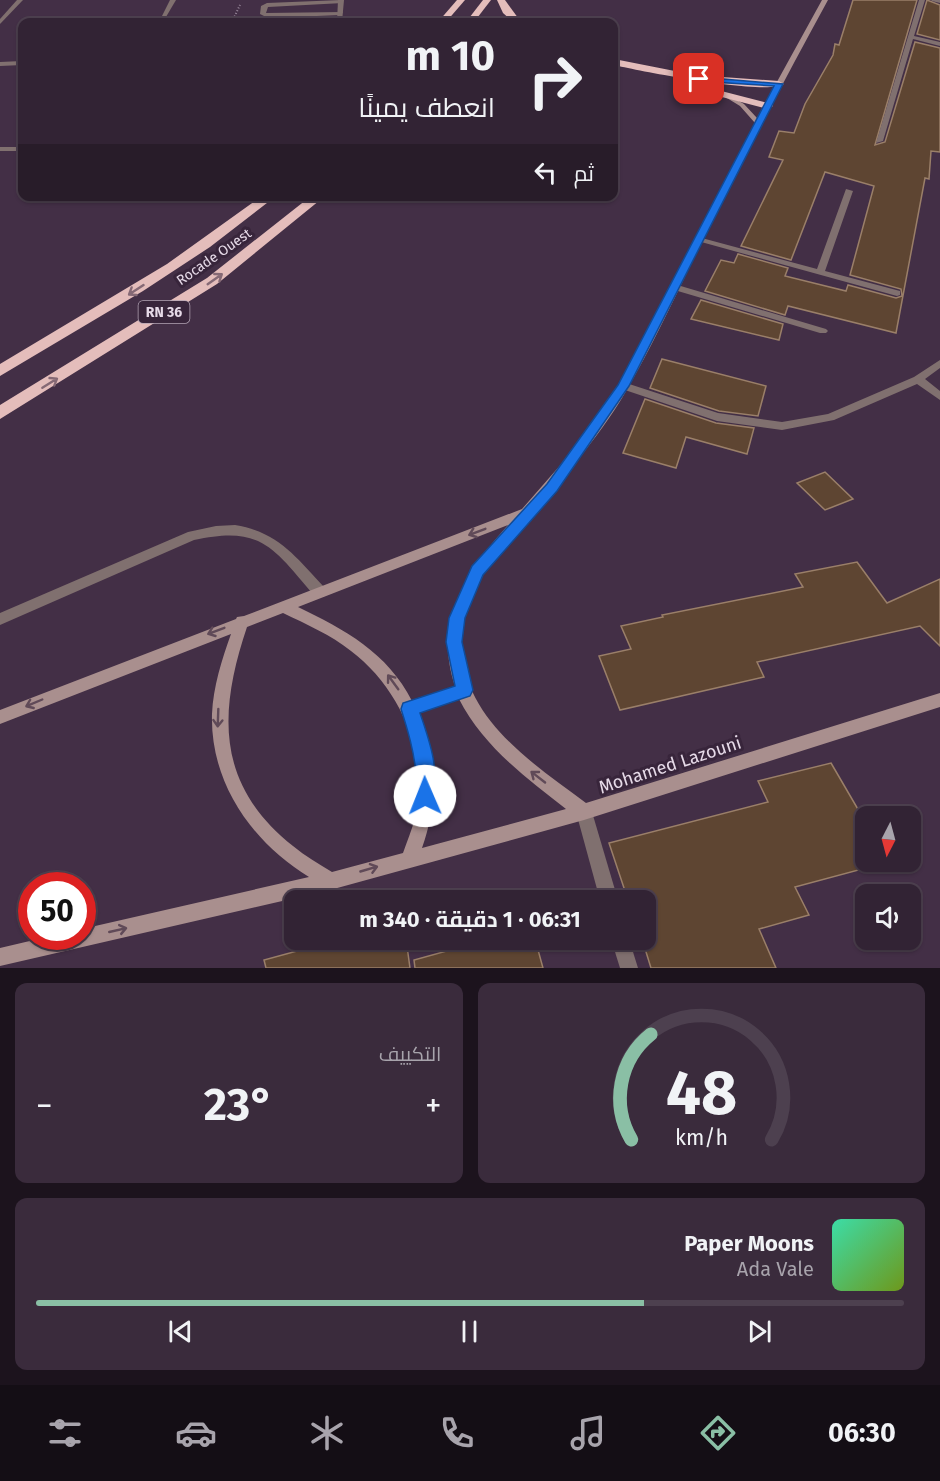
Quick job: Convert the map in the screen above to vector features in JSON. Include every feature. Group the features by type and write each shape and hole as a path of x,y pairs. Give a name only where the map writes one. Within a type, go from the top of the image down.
{"highway":[{"path":"445,18 461,0"},
{"path":"473,18 487,0"},
{"path":"501,0 506,11 513,18"},
{"path":"618,63 649,71 699,79 779,84"},
{"path":"622,76 702,88 768,106"},
{"name":"Rocade Ouest","path":"0,371 58,339 167,271 263,201"},
{"name":"Rocade Ouest","path":"0,413 212,281 313,201"},
{"path":"0,359 58,339"}],"main road":[{"path":"584,812 512,757 488,733 473,711 464,690 454,642 457,618 477,571 531,511 573,459 623,386 758,123 825,0"},
{"path":"725,95 742,105 758,123"},
{"path":"0,717 319,591 531,511"},
{"path":"282,606 354,644 370,657 392,681 410,709 420,740 426,777 424,815 410,857"},
{"path":"242,621 228,659 218,710 222,756 246,806 264,829 282,849 330,880"},
{"path":"410,709 464,690"},
{"name":"Mohamed Lazouni","path":"0,957 330,880 584,812 940,700"}],"street":[{"path":"0,22 20,0"},
{"path":"163,18 173,0"},
{"path":"879,141 922,0"},
{"path":"934,0 940,1"},
{"path":"340,18 341,13 341,1 267,5 264,6 263,15 341,13"},
{"path":"911,37 940,44"},
{"path":"0,64 18,63"},
{"path":"0,150 18,148"},
{"path":"820,273 849,191"},
{"path":"698,240 897,292"},
{"path":"674,288 824,330"},
{"path":"623,386 717,417 782,426 830,417 918,380 940,363"},
{"path":"918,380 940,396"},
{"path":"0,619 192,536 217,529 241,529 263,535 279,547 319,591"},
{"path":"584,812 606,890"},
{"path":"623,950 629,968"}],"path":[{"path":"234,18 240,5"}],"building":[{"path":"853,0 917,0 875,145 885,142 915,42 940,48 940,152 931,151 929,179 925,178 896,333 788,306 785,315 705,291 721,260 734,263 738,254 788,268 785,276 846,291 848,285 896,298 902,296 901,289 850,275 874,186 825,172 791,260 741,246 783,160 769,157 779,131 794,133 805,104 833,55 835,44 839,45"},
{"path":"927,0 940,5 940,40 917,34"},
{"path":"701,300 783,324 779,340 691,319"},
{"path":"662,359 766,386 758,416 719,411 650,388"},
{"path":"645,399 716,423 754,428 747,454 686,437 676,468 623,453"},
{"path":"825,472 853,499 825,510 797,483"},
{"path":"857,562 887,603 940,579 940,646 920,626 757,662 764,677 620,710 599,656 631,649 621,626 663,617 662,615 803,587 795,574"},
{"path":"831,763 856,806 855,871 795,887 809,915 759,929 776,968 651,968 645,950 656,950 656,890 625,890 609,843 768,802 758,781"},
{"path":"301,950 408,950 410,968 266,968 264,960"},
{"path":"450,950 538,950 543,968 415,968 414,960"}],"route":[{"path":"425,796 426,777 420,740 410,709 464,690 454,642 457,618 467,591 477,571 493,551 552,487 623,386 779,84 699,79"}]}
